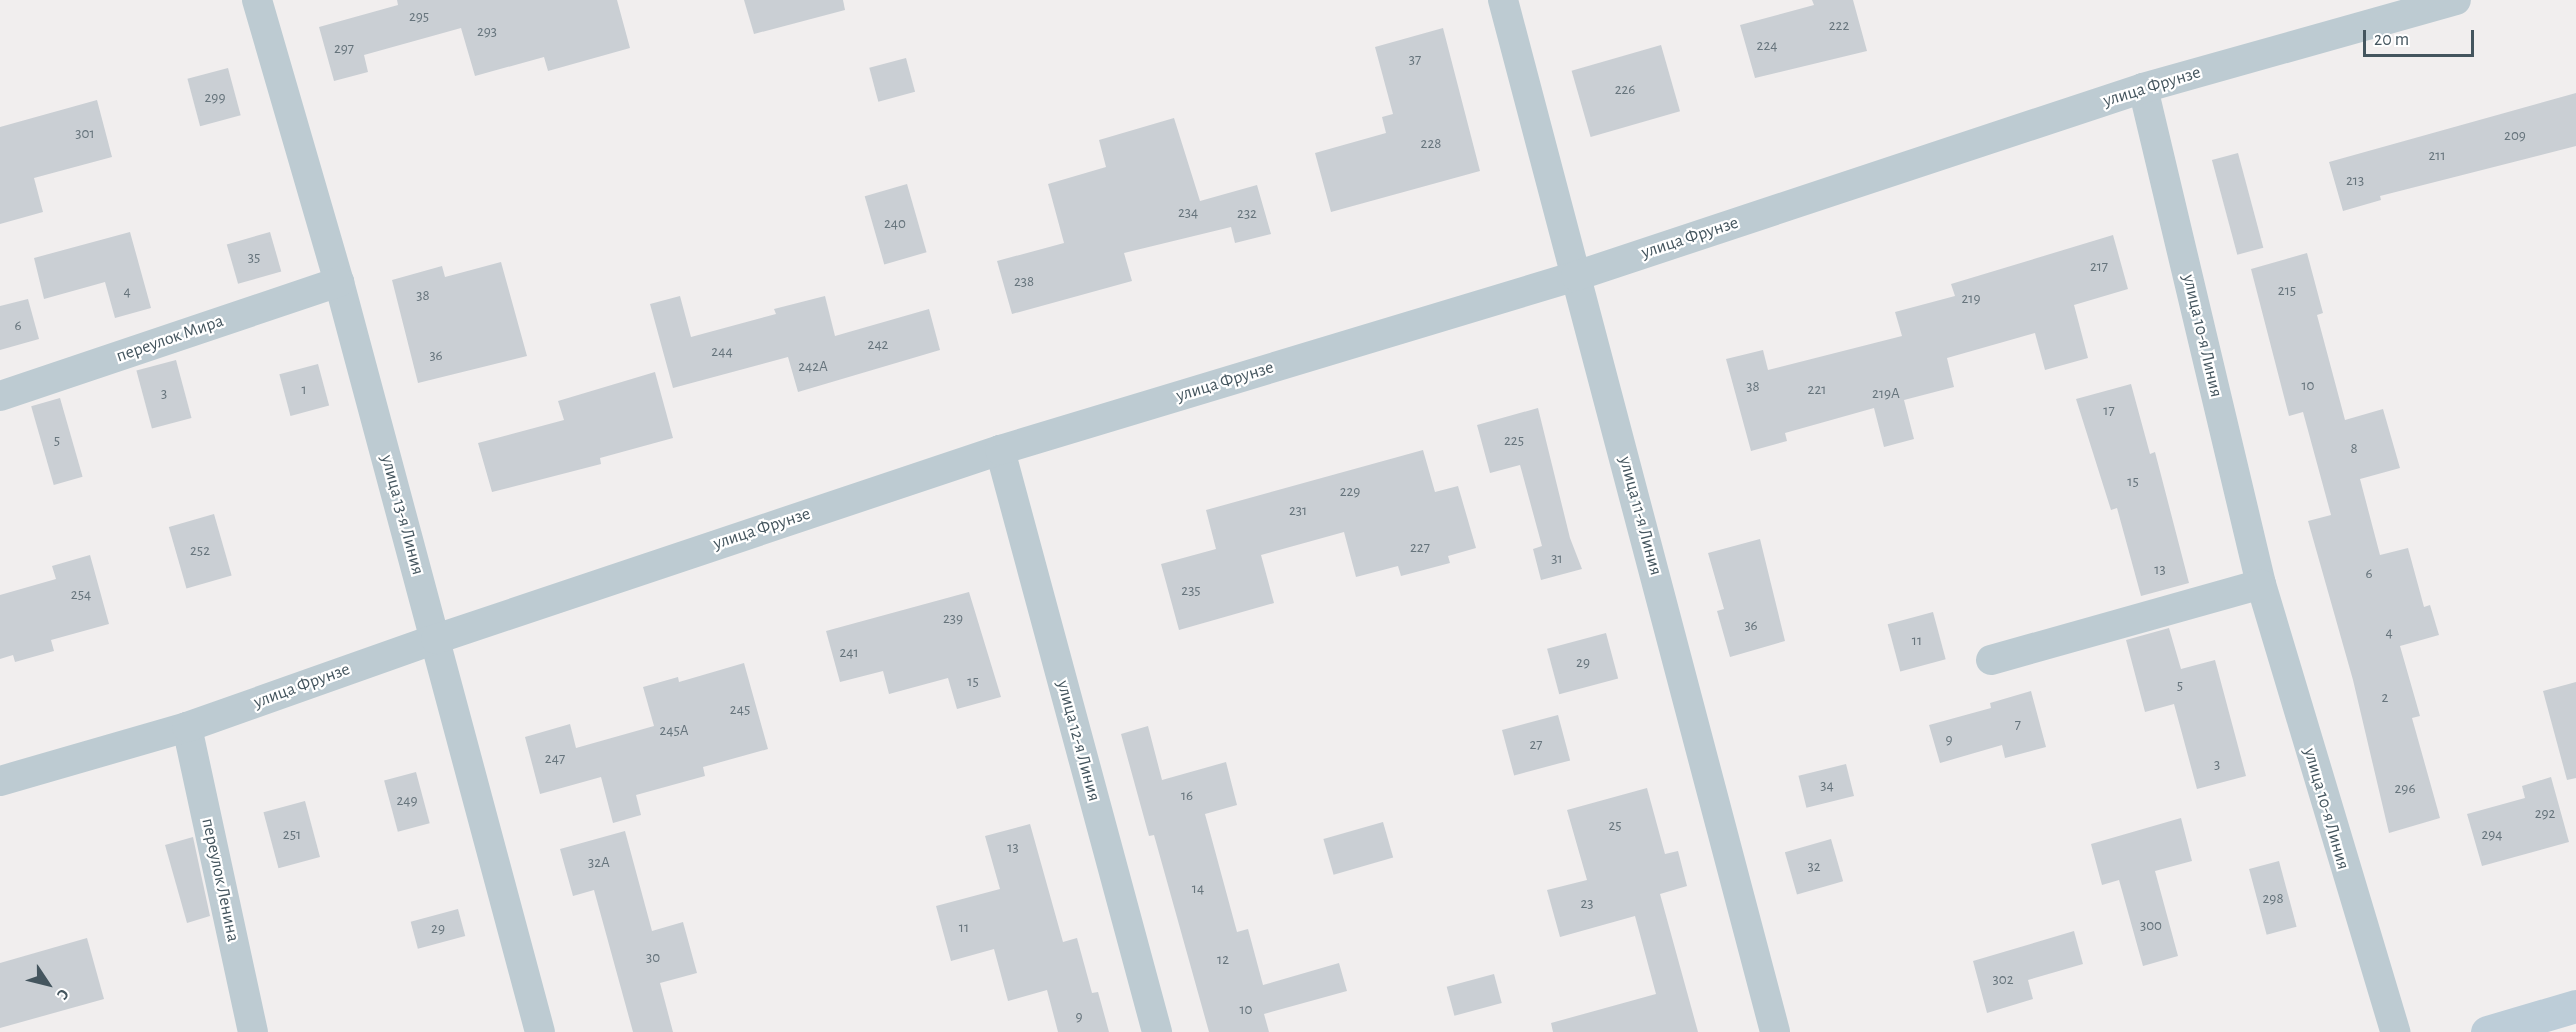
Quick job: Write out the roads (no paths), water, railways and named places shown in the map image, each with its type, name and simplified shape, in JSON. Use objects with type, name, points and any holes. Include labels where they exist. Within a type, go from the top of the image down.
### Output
[{"type":"main road","points":[[2487,1032],[2576,1006]]},
{"type":"street","name":"улица 13-я Линия","points":[[257,0],[339,282],[540,1032]]},
{"type":"street","name":"улица 11-я Линия","points":[[1503,0],[1775,1032]]},
{"type":"street","name":"улица Фрунзе","points":[[0,781],[187,727],[436,639],[1000,450],[1576,276],[2143,88],[2456,0]]},
{"type":"street","name":"улица 10-я Линия","points":[[2143,88],[2261,584],[2395,1032]]},
{"type":"street","name":"переулок Мира","points":[[0,396],[339,282]]},
{"type":"street","name":"улица 12-я Линия","points":[[1000,450],[1157,1032]]},
{"type":"street","points":[[1991,660],[2261,584]]},
{"type":"street","name":"переулок Ленина","points":[[187,727],[253,1032]]}]
